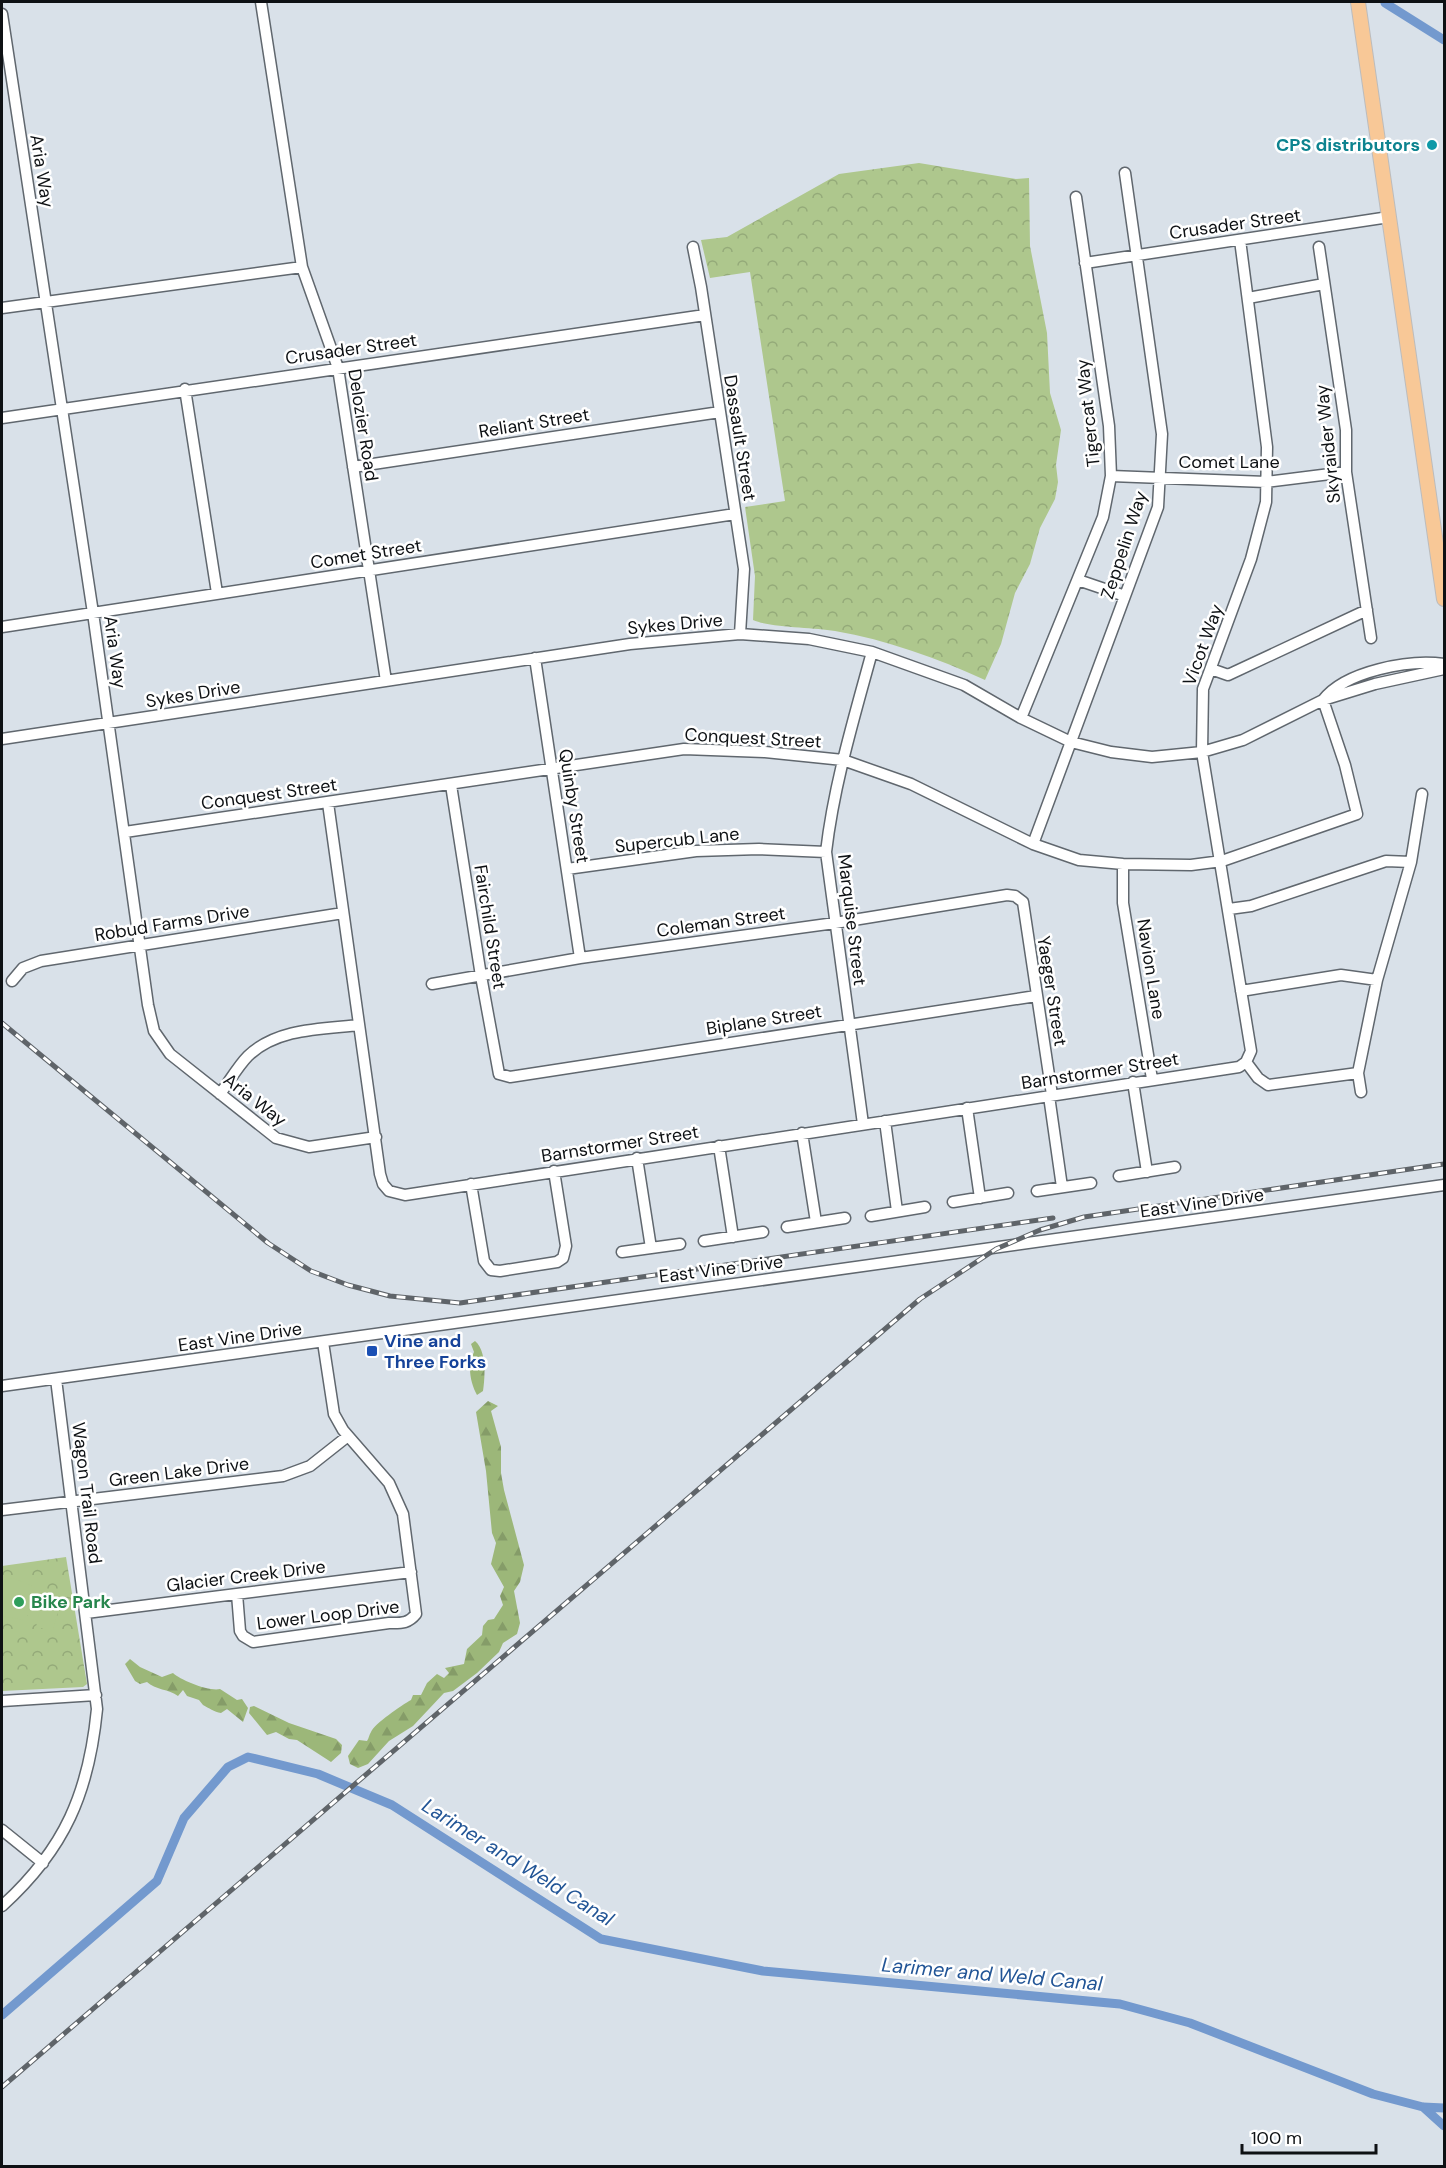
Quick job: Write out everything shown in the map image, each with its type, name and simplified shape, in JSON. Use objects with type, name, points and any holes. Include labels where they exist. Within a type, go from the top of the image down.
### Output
[{"type":"main road","points":[[1358,2],[1444,599]]},
{"type":"street","name":"Delozier Road","points":[[261,2],[303,267],[338,368],[386,681]]},
{"type":"street","name":"Aria Way","points":[[2,14],[154,1031],[170,1054],[276,1138],[294,1146],[309,1147],[376,1137]]},
{"type":"street","name":"Zeppelin Way","points":[[1033,844],[1158,507],[1162,478],[1162,434],[1125,173]]},
{"type":"street","name":"Tigercat Way","points":[[1021,718],[1102,517],[1112,476],[1109,426],[1076,197]]},
{"type":"street","name":"Crusader Street","points":[[1085,263],[1389,218]]},
{"type":"street","name":"Vicot Way","points":[[1240,240],[1267,447],[1266,502],[1251,559],[1203,689],[1202,752],[1222,861],[1251,1051],[1246,1062]]},
{"type":"street","name":"Dassault Street","points":[[693,247],[744,569],[740,634]]},
{"type":"street","name":"Skyraider Way","points":[[1319,247],[1346,430],[1346,472],[1371,638]]},
{"type":"street","points":[[2,308],[303,267]]},
{"type":"street","points":[[1248,298],[1324,284]]},
{"type":"street","name":"Crusader Street","points":[[2,418],[185,389],[705,315]]},
{"type":"street","points":[[185,389],[218,593]]},
{"type":"street","name":"Reliant Street","points":[[353,467],[720,412]]},
{"type":"street","name":"Comet Lane","points":[[1112,476],[1266,482],[1346,472]]},
{"type":"street","name":"Comet Street","points":[[2,627],[735,514]]},
{"type":"street","points":[[1078,580],[1125,596]]},
{"type":"street","points":[[1211,669],[1228,675],[1367,610]]},
{"type":"street","name":"Sykes Drive","points":[[2,739],[630,644],[740,634],[809,639],[872,652],[964,685],[1021,718],[1071,742],[1111,752],[1152,757],[1202,752],[1243,740],[1323,700]]},
{"type":"street","name":"Marquise Street","points":[[863,1124],[826,852],[843,760],[872,652]]},
{"type":"street","name":"Quinby Street","points":[[535,658],[580,958]]},
{"type":"street","points":[[1323,700],[1333,687],[1353,678],[1425,661],[1444,664]]},
{"type":"street","points":[[1323,700],[1375,684],[1444,669]]},
{"type":"street","name":"Conquest Street","points":[[124,832],[684,749],[765,752],[843,760],[912,784],[1033,844],[1079,860],[1123,864],[1191,864],[1222,861],[1357,814],[1345,765],[1323,700]]},
{"type":"street","name":"Fairchild Street","points":[[452,785],[481,976],[499,1074]]},
{"type":"street","points":[[1361,1092],[1358,1073],[1377,980],[1412,862],[1422,794]]},
{"type":"street","name":"Barnstormer Street","points":[[328,803],[382,1184],[389,1191],[405,1195],[1239,1066],[1246,1062]]},
{"type":"street","name":"Supercub Lane","points":[[567,869],[696,851],[759,849],[826,852]]},
{"type":"street","points":[[1229,909],[1251,906],[1386,861],[1412,862]]},
{"type":"street","name":"Navion Lane","points":[[1123,864],[1123,903],[1152,1079]]},
{"type":"street","name":"Coleman Street","points":[[432,984],[580,958],[835,923],[1007,895],[1015,896]]},
{"type":"street","name":"Yaeger Street","points":[[1015,896],[1023,902],[1062,1187]]},
{"type":"street","name":"Robud Farms Drive","points":[[12,981],[23,968],[41,961],[343,913]]},
{"type":"street","points":[[1241,990],[1341,975],[1377,980]]},
{"type":"street","name":"Biplane Street","points":[[499,1074],[510,1077],[1036,996]]},
{"type":"street","points":[[220,1094],[249,1056],[270,1041],[292,1033],[359,1025]]},
{"type":"street","points":[[1246,1062],[1258,1078],[1268,1085],[1358,1073]]},
{"type":"street","points":[[1133,1082],[1147,1172]]},
{"type":"street","points":[[967,1108],[980,1198]]},
{"type":"street","points":[[885,1120],[897,1211]]},
{"type":"street","points":[[802,1133],[816,1222]]},
{"type":"street","points":[[719,1146],[733,1237]]},
{"type":"street","points":[[637,1158],[651,1248]]},
{"type":"street","points":[[1119,1176],[1175,1167]]},
{"type":"street","points":[[471,1184],[484,1261],[491,1270],[500,1271],[534,1266],[557,1262],[563,1258],[566,1246],[554,1171]]},
{"type":"street","points":[[1037,1191],[1090,1183]]},
{"type":"street","name":"East Vine Drive","points":[[2,1386],[1444,1185]]},
{"type":"street","points":[[953,1202],[1008,1193]]},
{"type":"street","points":[[871,1216],[925,1207]]},
{"type":"street","points":[[788,1227],[846,1218]]},
{"type":"street","points":[[704,1241],[763,1232]]},
{"type":"street","points":[[622,1252],[680,1244]]},
{"type":"street","points":[[323,1342],[334,1414],[348,1436],[389,1483],[398,1500],[405,1525],[411,1572]]},
{"type":"street","name":"Wagon Trail Road","points":[[2,1906],[43,1863],[69,1822],[85,1782],[93,1752],[96,1695],[56,1379]]},
{"type":"street","name":"Green Lake Drive","points":[[2,1510],[283,1476],[310,1466],[348,1436]]},
{"type":"street","name":"Glacier Creek Drive","points":[[86,1612],[411,1572]]},
{"type":"street","name":"Lower Loop Drive","points":[[237,1594],[240,1631],[243,1636],[253,1642],[389,1623],[399,1624],[412,1620],[416,1614],[411,1572]]},
{"type":"street","points":[[2,1701],[96,1695]]},
{"type":"street","points":[[2,1830],[43,1863]]},
{"type":"green space","points":[[919,163],[1016,179],[1029,178],[1030,246],[1047,333],[1050,393],[1061,430],[1056,465],[1058,482],[1055,499],[1040,528],[1030,564],[1015,593],[1001,644],[985,680],[949,664],[874,639],[835,631],[770,625],[753,620],[755,576],[745,507],[785,501],[750,272],[710,278],[701,240],[727,237],[839,174]]},
{"type":"green space","points":[[475,1341],[482,1351],[484,1364],[483,1391],[477,1395],[470,1368],[474,1352],[471,1344]]},
{"type":"green space","points":[[488,1401],[498,1406],[491,1411],[501,1447],[501,1473],[524,1565],[520,1582],[514,1591],[520,1623],[517,1634],[503,1643],[499,1652],[477,1673],[453,1691],[444,1693],[413,1726],[389,1741],[368,1764],[358,1768],[350,1764],[348,1756],[359,1740],[367,1741],[377,1724],[411,1700],[413,1695],[421,1695],[427,1683],[437,1674],[444,1678],[449,1673],[445,1668],[464,1664],[467,1649],[482,1635],[483,1626],[488,1620],[494,1619],[503,1605],[500,1596],[504,1587],[491,1564],[496,1543],[492,1533],[486,1471],[476,1412]]},
{"type":"green space","points":[[66,1557],[87,1684],[83,1687],[2,1691],[2,1566]]},
{"type":"green space","name":"Bike Park","points":[[14,1578],[34,1587],[39,1594],[33,1610],[23,1620],[2,1616],[2,1580]]},
{"type":"green space","points":[[43,1595],[61,1599],[53,1631],[36,1627]]},
{"type":"green space","points":[[130,1659],[140,1667],[162,1677],[173,1673],[195,1685],[220,1689],[237,1700],[242,1699],[248,1708],[243,1722],[227,1709],[221,1713],[212,1710],[199,1700],[187,1696],[183,1690],[178,1696],[147,1682],[140,1684],[135,1681],[125,1664]]},
{"type":"green space","points":[[254,1706],[289,1723],[336,1739],[342,1745],[341,1753],[331,1762],[297,1740],[289,1739],[276,1732],[267,1735],[249,1713],[250,1707]]},
{"type":"waterway","points":[[1385,3],[1444,40]]},
{"type":"waterway","name":"Larimer and Weld Canal","points":[[2,2015],[157,1881],[184,1818],[228,1767],[248,1757],[318,1774],[392,1805],[601,1939],[763,1971],[1120,2004],[1190,2023],[1373,2094],[1423,2107],[1444,2108]]},
{"type":"waterway","points":[[1423,2107],[1444,2126]]},
{"type":"railway","points":[[2,1023],[268,1243],[311,1271],[348,1285],[390,1296],[460,1303],[1053,1218]]},
{"type":"railway","points":[[2,2087],[920,1299],[996,1249],[1040,1230],[1084,1217],[1444,1164]]},
{"type":"place","name":"CPS distributors","points":[[1432,145]]},
{"type":"place","name":"Vine and Three Forks","points":[[372,1351]]},
{"type":"place","name":"Bike Park","points":[[19,1602]]}]
